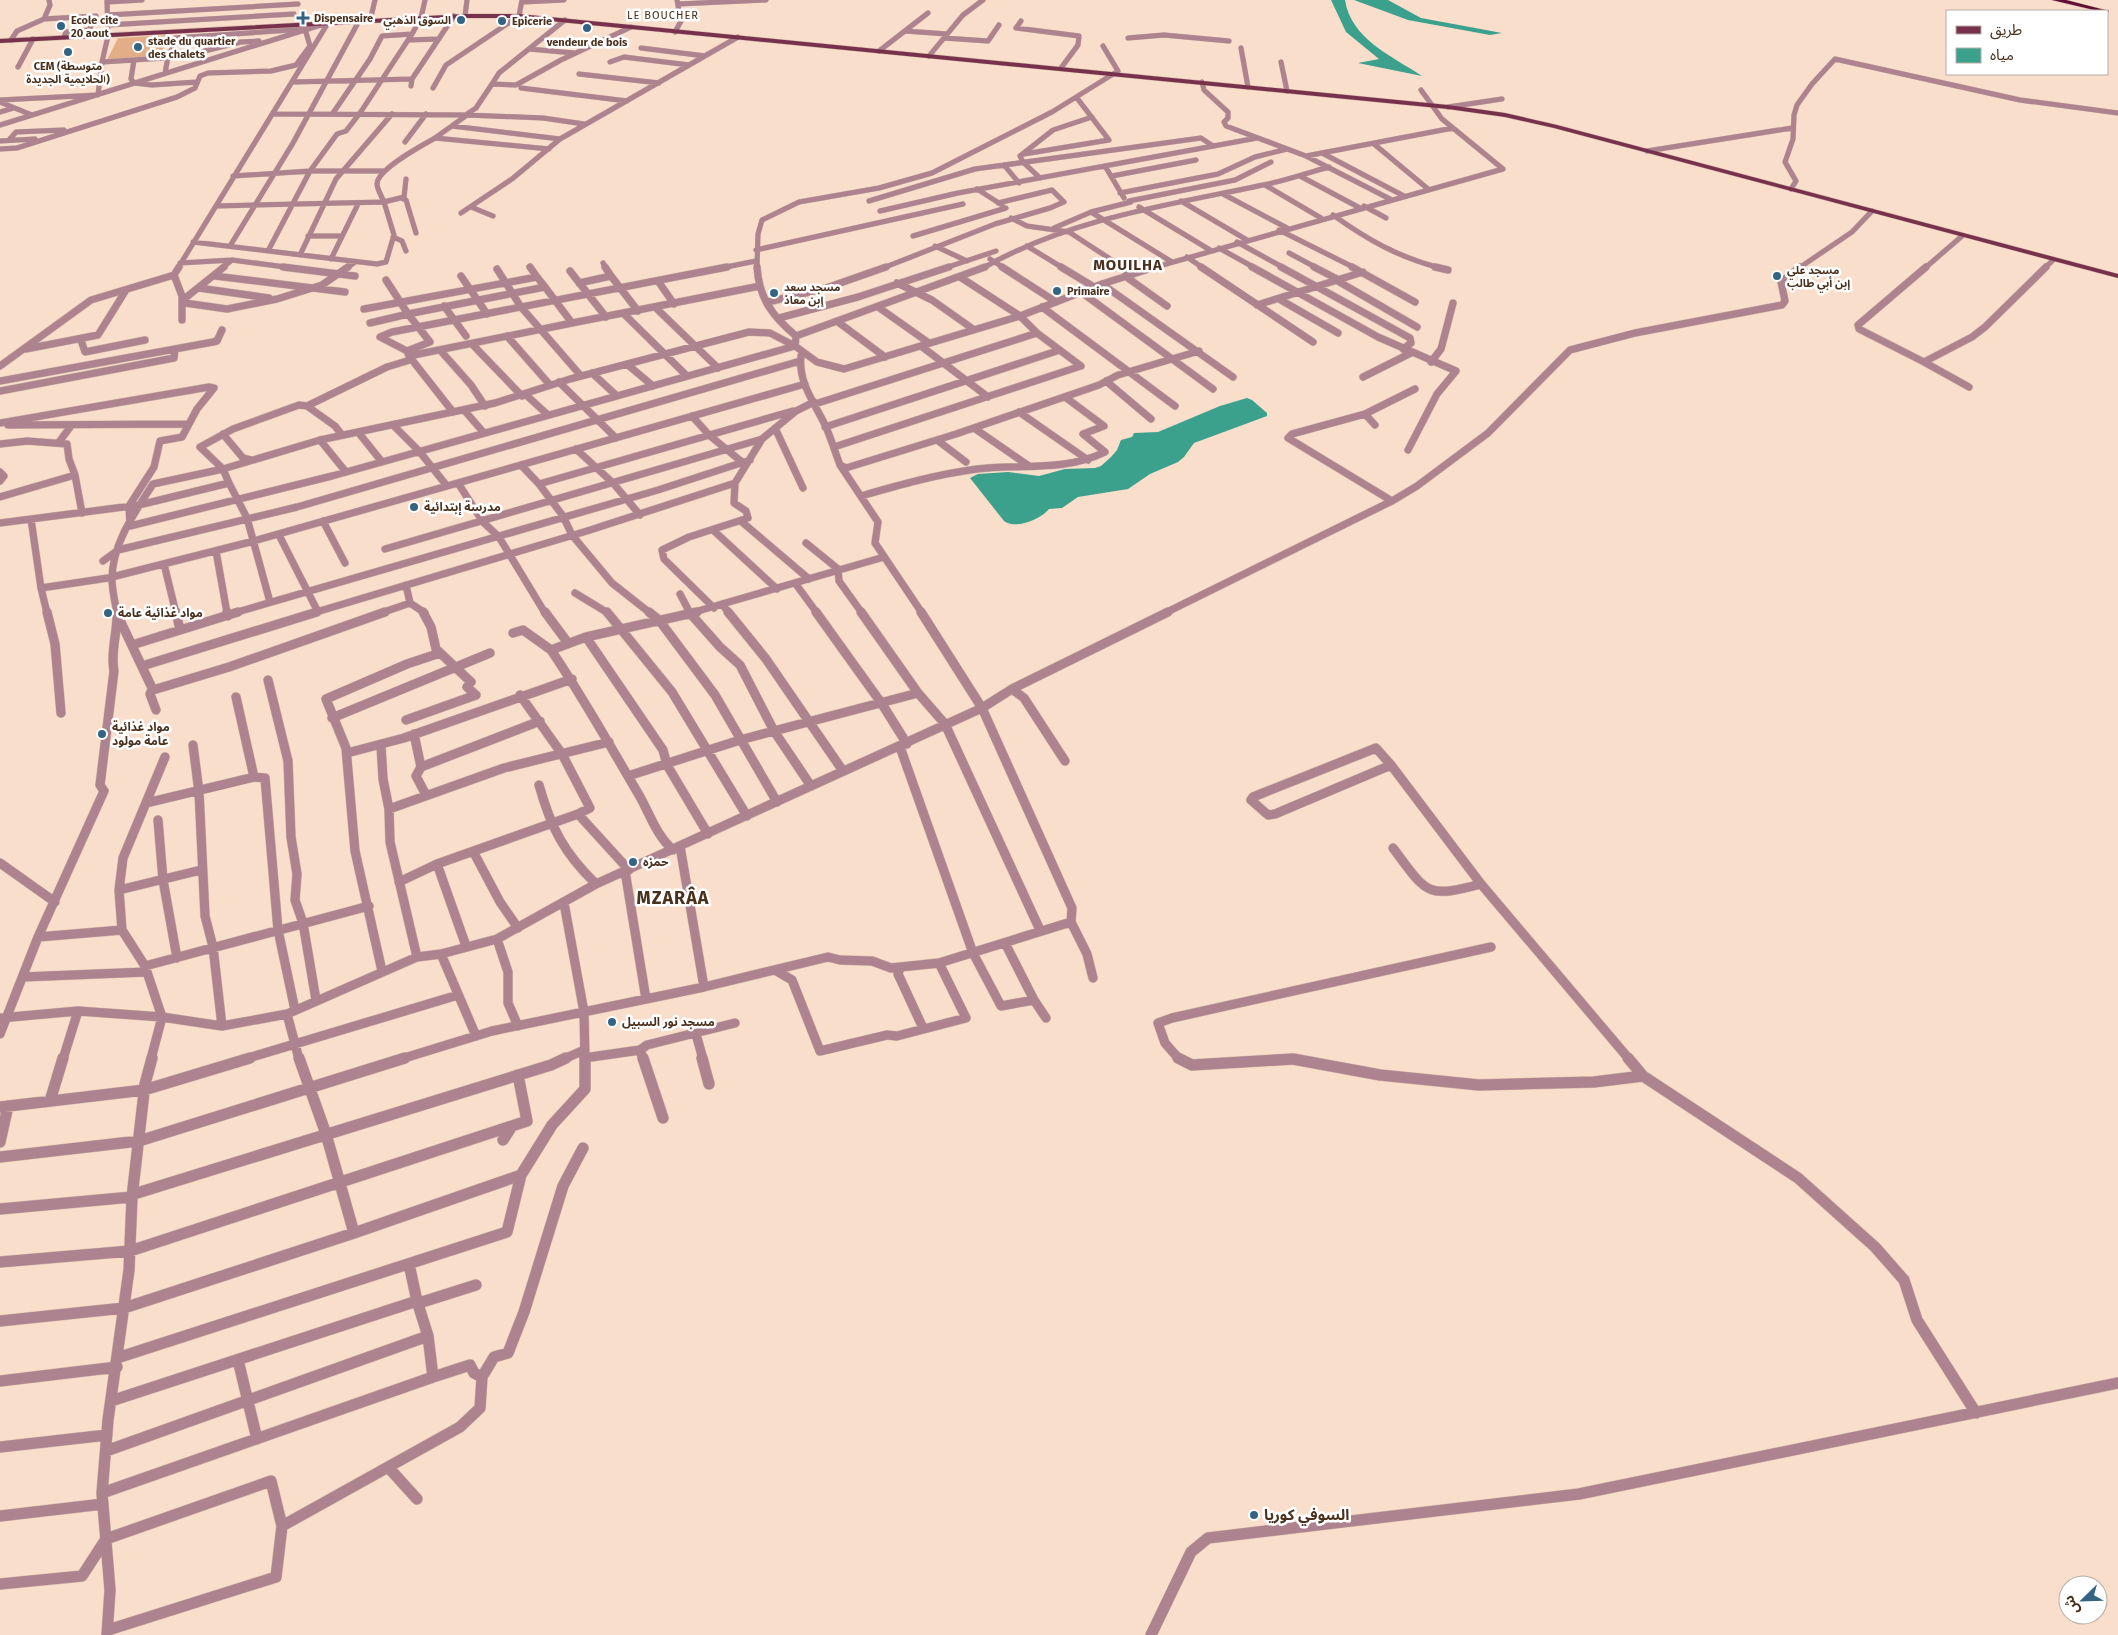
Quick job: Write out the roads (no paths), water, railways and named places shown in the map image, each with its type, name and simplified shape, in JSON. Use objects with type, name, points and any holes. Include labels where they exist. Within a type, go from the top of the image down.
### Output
[{"type":"highway","points":[[2056,0],[2099,10]]},
{"type":"main road","points":[[0,41],[454,16],[519,16],[1448,107],[1505,115],[1547,124],[2118,276]]},
{"type":"street","points":[[44,19],[50,5],[49,0]]},
{"type":"street","points":[[98,95],[102,62],[108,36],[107,1],[142,0]]},
{"type":"street","points":[[370,21],[374,0]]},
{"type":"street","points":[[268,251],[310,171],[337,134],[346,131],[384,79],[421,18],[425,0]]},
{"type":"street","points":[[465,16],[468,0]]},
{"type":"street","points":[[433,88],[446,65],[519,16],[522,1],[564,0]]},
{"type":"street","points":[[675,32],[681,21],[678,2],[766,0]]},
{"type":"street","points":[[929,56],[963,15],[983,0]]},
{"type":"street","points":[[108,20],[299,2],[287,25]]},
{"type":"street","points":[[879,51],[928,13]]},
{"type":"street","points":[[94,20],[294,14]]},
{"type":"street","points":[[11,40],[18,31],[44,19],[96,16],[89,30],[66,32],[64,37]]},
{"type":"street","points":[[412,86],[412,79],[454,16]]},
{"type":"street","points":[[193,242],[355,262],[384,263],[393,237],[384,202],[377,185],[384,171],[435,138],[476,108],[499,73],[565,20]]},
{"type":"street","points":[[230,246],[272,173],[293,143],[358,21]]},
{"type":"street","points":[[1021,21],[1016,28],[1080,36],[1078,45],[1061,68]]},
{"type":"street","points":[[0,125],[326,23]]},
{"type":"street","points":[[0,366],[26,349],[91,300],[174,274],[233,176],[274,114],[326,23]]},
{"type":"street","points":[[905,31],[988,41],[999,25]]},
{"type":"street","points":[[492,84],[516,85],[631,27]]},
{"type":"street","points":[[165,74],[168,57],[176,38],[305,29]]},
{"type":"street","points":[[0,149],[18,148],[177,97],[195,88],[200,76],[208,73],[270,71],[296,65],[309,48],[305,29]]},
{"type":"street","points":[[236,42],[239,34]]},
{"type":"street","points":[[332,113],[353,80],[370,59],[382,36],[412,34]]},
{"type":"street","points":[[1128,38],[1164,35],[1229,41]]},
{"type":"street","points":[[460,213],[472,207],[560,139],[738,37]]},
{"type":"street","points":[[18,67],[33,39]]},
{"type":"street","points":[[408,40],[439,39]]},
{"type":"street","points":[[102,62],[201,53],[236,42],[266,42]]},
{"type":"street","points":[[796,336],[787,330],[761,294],[756,250],[758,225],[762,220],[789,205],[878,188],[932,173],[1077,98],[1115,74],[1118,71],[1103,46]]},
{"type":"street","points":[[641,48],[705,56]]},
{"type":"street","points":[[1241,48],[1248,86]]},
{"type":"street","points":[[529,49],[575,54]]},
{"type":"street","points":[[610,62],[624,57],[690,65]]},
{"type":"street","points":[[1791,189],[1796,181],[1786,167],[1785,162],[1792,143],[1795,109],[1826,66],[1835,59],[2012,98],[2118,113]]},
{"type":"street","points":[[134,60],[130,79],[134,83],[152,85],[197,82]]},
{"type":"street","points":[[1281,62],[1287,91]]},
{"type":"street","points":[[579,74],[659,83]]},
{"type":"street","points":[[293,82],[412,79]]},
{"type":"street","points":[[1202,82],[1204,90],[1228,112],[1228,118],[1224,122],[1226,126],[1306,156],[1390,199]]},
{"type":"street","points":[[521,88],[627,101]]},
{"type":"street","points":[[0,1034],[3,1017],[23,976],[38,937],[104,791],[100,785],[114,671],[110,657],[117,626],[112,576],[118,550],[139,505],[154,484],[223,469],[320,440],[485,406],[524,395],[559,382],[666,356],[756,331],[775,334],[795,346],[802,353],[838,369],[885,357],[1020,316],[1125,276],[1210,250],[1503,169],[1453,128],[1429,105],[1420,90]]},
{"type":"street","points":[[0,101],[98,95]]},
{"type":"street","points":[[1024,154],[1109,140],[1077,98]]},
{"type":"street","points":[[1448,107],[1502,99]]},
{"type":"street","points":[[0,101],[32,115]]},
{"type":"street","points":[[0,112],[14,108]]},
{"type":"street","points":[[274,114],[467,114],[543,118],[584,124]]},
{"type":"street","points":[[300,255],[323,204],[342,171],[392,114]]},
{"type":"street","points":[[404,142],[426,114]]},
{"type":"street","points":[[1040,178],[1020,158],[1053,130],[1092,118]]},
{"type":"street","points":[[452,126],[560,139]]},
{"type":"street","points":[[1306,156],[1453,128]]},
{"type":"street","points":[[1647,151],[1792,128]]},
{"type":"street","points":[[9,140],[16,132],[72,130]]},
{"type":"street","points":[[0,141],[47,138]]},
{"type":"street","points":[[435,138],[549,149]]},
{"type":"street","points":[[869,201],[970,170],[1093,151],[1201,138],[1205,139],[1212,146]]},
{"type":"street","points":[[880,212],[936,193],[1019,183],[1257,138]]},
{"type":"street","points":[[1085,144],[1107,166],[1120,193],[1130,202],[1210,250]]},
{"type":"street","points":[[1374,144],[1428,189]]},
{"type":"street","points":[[1120,193],[1218,174],[1250,159],[1287,149]]},
{"type":"street","points":[[1322,152],[1404,196]]},
{"type":"street","points":[[1059,156],[1064,162]]},
{"type":"street","points":[[1112,176],[1196,160]]},
{"type":"street","points":[[1011,218],[1027,226],[1045,230],[1091,212],[1235,180],[1271,162]]},
{"type":"street","points":[[1004,165],[1019,183]]},
{"type":"street","points":[[1068,167],[1074,172]]},
{"type":"street","points":[[796,336],[960,277],[1069,232],[1079,226],[1142,209],[1265,185],[1329,167]]},
{"type":"street","points":[[233,176],[310,171],[384,171]]},
{"type":"street","points":[[1300,176],[1386,218]]},
{"type":"street","points":[[216,206],[384,202],[404,197],[406,179]]},
{"type":"street","points":[[926,185],[936,193]]},
{"type":"street","points":[[1265,185],[1322,218]]},
{"type":"street","points":[[977,189],[1019,216]]},
{"type":"street","points":[[768,302],[803,294],[1011,218],[1064,202],[1052,190],[998,203]]},
{"type":"street","points":[[1223,194],[1287,228]]},
{"type":"street","points":[[401,198],[406,200],[416,232]]},
{"type":"street","points":[[1181,201],[1246,240]]},
{"type":"street","points":[[331,259],[358,204]]},
{"type":"street","points":[[756,250],[963,204]]},
{"type":"street","points":[[472,207],[493,216]]},
{"type":"street","points":[[913,236],[1006,208]]},
{"type":"street","points":[[1091,212],[1101,220],[1172,262]]},
{"type":"street","points":[[3,1017],[78,1011],[162,1017],[222,1026],[291,1012],[382,970],[418,957],[441,954],[497,939],[596,884],[982,708],[1012,689],[1392,501],[1417,486],[1488,432],[1570,350],[1635,333],[1782,305],[1785,301],[1780,285],[1781,282],[1866,220],[1872,212]]},
{"type":"street","points":[[1333,215],[1361,235],[1409,260],[1448,270]]},
{"type":"street","points":[[1054,228],[1069,232],[1133,274]]},
{"type":"street","points":[[1278,230],[1363,272],[1415,302]]},
{"type":"street","points":[[308,236],[342,236]]},
{"type":"street","points":[[1962,236],[1858,325],[1859,329],[1969,387]]},
{"type":"street","points":[[393,237],[402,241],[406,251]]},
{"type":"street","points":[[1237,242],[1410,338],[1412,343],[1403,349]]},
{"type":"street","points":[[1022,244],[1094,287]]},
{"type":"street","points":[[935,246],[967,261]]},
{"type":"street","points":[[1219,248],[1403,349],[1452,369],[1456,373],[1437,394],[1408,450]]},
{"type":"street","points":[[779,318],[829,306],[996,251]]},
{"type":"street","points":[[1289,253],[1417,327]]},
{"type":"street","points":[[983,256],[995,261],[1056,302]]},
{"type":"street","points":[[1187,257],[1314,342]]},
{"type":"street","points":[[180,263],[232,260],[355,276]]},
{"type":"street","points":[[184,301],[232,260]]},
{"type":"street","points":[[1924,362],[1972,337],[1985,327],[2053,260]]},
{"type":"street","points":[[453,412],[409,356],[380,337],[416,327],[590,295],[756,261]]},
{"type":"street","points":[[184,301],[227,309],[277,300],[315,288],[355,262]]},
{"type":"street","points":[[603,264],[619,289],[638,311]]},
{"type":"street","points":[[530,267],[573,324]]},
{"type":"street","points":[[496,269],[521,307],[581,376]]},
{"type":"street","points":[[570,271],[606,317]]},
{"type":"street","points":[[1257,305],[1363,272]]},
{"type":"street","points":[[174,274],[184,301],[182,320]]},
{"type":"street","points":[[215,276],[345,292]]},
{"type":"street","points":[[461,276],[487,314]]},
{"type":"street","points":[[579,282],[611,276]]},
{"type":"street","points":[[1125,276],[1167,306]]},
{"type":"street","points":[[364,309],[537,277]]},
{"type":"street","points":[[834,447],[1081,366],[1037,333],[1020,316],[960,277]]},
{"type":"street","points":[[307,406],[409,356],[429,343],[416,327],[386,280]]},
{"type":"street","points":[[658,281],[674,304]]},
{"type":"street","points":[[897,283],[932,300],[973,329]]},
{"type":"street","points":[[1102,284],[1199,351],[1233,377]]},
{"type":"street","points":[[409,356],[760,286]]},
{"type":"street","points":[[370,323],[444,306],[545,287]]},
{"type":"street","points":[[199,288],[277,300]]},
{"type":"street","points":[[26,349],[95,337],[100,333],[126,290]]},
{"type":"street","points":[[1081,292],[1213,389]]},
{"type":"street","points":[[1278,299],[1338,333]]},
{"type":"street","points":[[1431,362],[1439,353],[1453,303]]},
{"type":"street","points":[[444,306],[466,336]]},
{"type":"street","points":[[878,307],[929,344]]},
{"type":"street","points":[[656,308],[718,368]]},
{"type":"street","points":[[1042,308],[1175,406]]},
{"type":"street","points":[[624,314],[687,376]]},
{"type":"street","points":[[838,322],[885,357]]},
{"type":"street","points":[[0,381],[216,342],[222,330]]},
{"type":"street","points":[[539,484],[754,421],[796,411],[814,403],[1037,333]]},
{"type":"street","points":[[506,336],[550,385]]},
{"type":"street","points":[[795,346],[796,336]]},
{"type":"street","points":[[81,340],[84,352],[145,340]]},
{"type":"street","points":[[472,344],[524,395],[548,415]]},
{"type":"street","points":[[130,526],[238,501],[346,472],[795,346]]},
{"type":"street","points":[[921,346],[988,397]]},
{"type":"street","points":[[0,391],[174,358],[175,349]]},
{"type":"street","points":[[440,350],[471,385],[485,406]]},
{"type":"street","points":[[826,427],[1060,350]]},
{"type":"street","points":[[840,465],[846,468],[856,466],[974,428],[1130,372],[1199,351]]},
{"type":"street","points":[[802,353],[800,361],[805,384],[826,427],[840,465],[878,522],[875,543],[889,561],[982,708],[1072,908],[1071,922],[1086,954],[1093,978]]},
{"type":"street","points":[[1363,378],[1411,353]]},
{"type":"street","points":[[103,561],[118,550],[297,507],[800,361]]},
{"type":"street","points":[[628,365],[653,386]]},
{"type":"street","points":[[592,373],[617,396]]},
{"type":"street","points":[[1106,381],[1151,419]]},
{"type":"street","points":[[559,382],[616,438]]},
{"type":"street","points":[[41,588],[112,576],[254,542],[805,384]]},
{"type":"street","points":[[0,423],[209,387],[214,388],[188,424],[182,437],[160,441],[154,467],[128,506],[130,526]]},
{"type":"street","points":[[1392,501],[1288,438],[1292,434],[1365,414],[1415,389]]},
{"type":"street","points":[[861,496],[908,482],[974,469],[1051,466],[1088,460],[1105,452],[1083,434],[1104,426],[1064,397]]},
{"type":"street","points":[[270,602],[247,518],[228,483],[223,469],[200,447],[223,434],[299,405],[307,406],[335,426],[342,436]]},
{"type":"street","points":[[464,410],[484,432]]},
{"type":"street","points":[[714,608],[664,559],[662,550],[667,545],[730,524],[742,522],[748,518],[746,511],[734,503],[735,483],[746,461],[762,439],[796,411]]},
{"type":"street","points":[[1019,412],[1088,460]]},
{"type":"street","points":[[1365,414],[1376,425]]},
{"type":"street","points":[[692,416],[709,435],[746,461]]},
{"type":"street","points":[[0,423],[18,426],[188,424]]},
{"type":"street","points":[[393,425],[447,486]]},
{"type":"street","points":[[60,442],[71,426]]},
{"type":"street","points":[[775,428],[803,488]]},
{"type":"street","points":[[974,428],[1029,466]]},
{"type":"street","points":[[358,432],[382,462]]},
{"type":"street","points":[[223,434],[243,458],[252,460]]},
{"type":"street","points":[[385,549],[483,522],[762,439]]},
{"type":"street","points":[[0,452],[0,444],[27,440],[67,444],[69,459],[76,474],[82,512]]},
{"type":"street","points":[[320,440],[346,472]]},
{"type":"street","points":[[937,440],[966,462]]},
{"type":"street","points":[[576,449],[613,482],[640,515]]},
{"type":"street","points":[[132,645],[270,602],[499,537],[746,461]]},
{"type":"street","points":[[521,465],[539,484],[564,516],[572,535],[612,583],[659,620],[715,695],[777,802]]},
{"type":"street","points":[[0,472],[4,476],[0,481]]},
{"type":"street","points":[[0,497],[76,474]]},
{"type":"street","points":[[0,523],[139,505],[228,483]]},
{"type":"street","points":[[458,483],[483,522],[499,537],[537,602],[568,643]]},
{"type":"street","points":[[142,666],[317,610],[510,555],[640,515],[735,483]]},
{"type":"street","points":[[31,519],[41,588],[55,644],[61,713]]},
{"type":"street","points":[[323,521],[345,563]]},
{"type":"street","points":[[742,522],[809,579]]},
{"type":"street","points":[[713,530],[777,589]]},
{"type":"street","points":[[279,535],[317,610]]},
{"type":"street","points":[[806,543],[838,569],[839,581],[918,693],[945,724],[1040,930]]},
{"type":"street","points":[[216,551],[228,616]]},
{"type":"street","points":[[551,650],[586,637],[714,608],[838,569],[884,557]]},
{"type":"street","points":[[164,564],[180,630]]},
{"type":"street","points":[[795,583],[882,704],[904,745],[973,953],[1001,1006],[1034,1000]]},
{"type":"street","points":[[406,585],[410,603],[425,613],[440,653],[471,682],[467,687],[476,696],[406,720]]},
{"type":"street","points":[[575,594],[607,612],[672,692],[747,816]]},
{"type":"street","points":[[680,594],[690,613],[720,648],[740,665],[774,731],[812,786]]},
{"type":"street","points":[[152,690],[229,667],[410,603]]},
{"type":"street","points":[[722,604],[766,659],[843,771]]},
{"type":"street","points":[[117,613],[152,690],[150,694],[156,710]]},
{"type":"street","points":[[513,633],[523,630],[551,650],[572,679],[647,808],[660,840],[676,848]]},
{"type":"street","points":[[586,637],[663,750],[667,765],[708,834]]},
{"type":"street","points":[[382,970],[369,906],[355,852],[347,753],[326,699],[407,664],[440,653]]},
{"type":"street","points":[[332,718],[490,653]]},
{"type":"street","points":[[347,753],[381,746],[520,695],[572,679]]},
{"type":"street","points":[[268,680],[288,761],[291,837],[297,874],[295,900],[303,923],[316,1000]]},
{"type":"street","points":[[1012,689],[1024,698],[1065,761]]},
{"type":"street","points":[[628,776],[740,740],[918,693]]},
{"type":"street","points":[[398,882],[438,864],[474,853],[550,824],[580,817],[590,808],[562,754],[520,695]]},
{"type":"street","points":[[236,697],[254,777]]},
{"type":"street","points":[[426,795],[416,776],[421,767],[540,721]]},
{"type":"street","points":[[414,734],[421,767]]},
{"type":"street","points":[[389,810],[504,768],[609,742]]},
{"type":"street","points":[[193,745],[199,792],[201,870],[205,916],[213,947],[222,1026]]},
{"type":"street","points":[[381,746],[383,779],[389,810],[390,842],[398,882],[418,957]]},
{"type":"street","points":[[1391,764],[1275,814],[1268,814],[1251,800],[1253,797],[1376,748],[1391,764],[1481,884],[1643,1076],[1798,1178],[1875,1247],[1904,1280],[1911,1296],[1917,1320],[1976,1413]]},
{"type":"street","points":[[0,1584],[82,1576],[106,1539],[270,1481],[282,1526],[276,1577],[107,1632],[110,1590],[106,1539],[103,1498],[107,1434],[124,1308],[144,1090],[162,1017],[146,969],[122,930],[119,890],[123,858],[165,757]]},
{"type":"street","points":[[146,803],[199,792],[254,777],[265,778],[278,930],[294,1044],[326,1134],[354,1233]]},
{"type":"street","points":[[538,784],[550,824],[572,862],[596,884]]},
{"type":"street","points":[[580,817],[627,870],[646,999]]},
{"type":"street","points":[[158,820],[163,880],[177,958]]},
{"type":"street","points":[[676,848],[704,988]]},
{"type":"street","points":[[1393,848],[1421,884],[1432,891],[1442,893],[1481,884]]},
{"type":"street","points":[[474,853],[500,902],[518,928]]},
{"type":"street","points":[[0,863],[55,902]]},
{"type":"street","points":[[438,864],[466,946]]},
{"type":"street","points":[[119,890],[201,870]]},
{"type":"street","points":[[0,1381],[117,1363],[507,1232],[521,1176],[552,1125],[585,1089],[584,1012],[564,903]]},
{"type":"street","points":[[23,976],[146,969],[213,947],[369,906]]},
{"type":"street","points":[[0,1157],[139,1141],[476,1036],[704,988],[828,957],[840,960],[872,961],[900,968],[939,963],[1040,930],[1071,922]]},
{"type":"street","points":[[38,937],[122,930]]},
{"type":"street","points":[[497,939],[508,972],[508,1003],[518,1026]]},
{"type":"street","points":[[1005,943],[1034,1000],[1046,1018]]},
{"type":"street","points":[[1490,947],[1172,1018],[1158,1023],[1159,1029],[1173,1055],[1184,1063],[1192,1065],[1293,1059],[1380,1075],[1479,1085],[1594,1082],[1643,1076]]},
{"type":"street","points":[[441,954],[476,1036]]},
{"type":"street","points":[[775,970],[792,980],[820,1051],[966,1018],[939,963]]},
{"type":"street","points":[[900,968],[898,974],[923,1028]]},
{"type":"street","points":[[0,1142],[4,1106],[144,1090],[458,995]]},
{"type":"street","points":[[50,1101],[78,1011]]},
{"type":"street","points":[[0,1209],[133,1196],[584,1054],[640,1050],[647,1045],[696,1034],[735,1022]]},
{"type":"street","points":[[696,1034],[709,1084]]},
{"type":"street","points":[[640,1050],[663,1118]]},
{"type":"street","points":[[0,1262],[130,1251],[527,1121],[518,1075]]},
{"type":"street","points":[[503,1140],[512,1126]]},
{"type":"street","points":[[282,1526],[460,1427],[480,1408],[482,1377],[494,1357],[508,1353],[524,1312],[563,1186],[583,1148]]},
{"type":"street","points":[[0,1321],[124,1308],[521,1176]]},
{"type":"street","points":[[409,1264],[428,1336],[433,1377]]},
{"type":"street","points":[[111,1401],[476,1285]]},
{"type":"street","points":[[106,1451],[428,1336]]},
{"type":"street","points":[[238,1360],[257,1439]]},
{"type":"street","points":[[0,1516],[103,1498],[257,1439],[470,1365],[474,1372],[482,1377]]},
{"type":"street","points":[[1151,1635],[1191,1552],[1208,1538],[1579,1494],[2118,1383]]},
{"type":"street","points":[[0,1447],[107,1434]]},
{"type":"street","points":[[388,1467],[417,1499]]},
{"type":"water","points":[[1331,0],[1345,0],[1355,26],[1364,36],[1374,45],[1422,76],[1358,63],[1379,59],[1346,32]]},
{"type":"water","points":[[1354,0],[1388,0],[1421,18],[1502,33],[1490,35],[1408,20]]},
{"type":"water","points":[[1247,398],[1267,413],[1267,416],[1194,443],[1178,462],[1150,474],[1128,489],[1078,497],[1062,508],[1049,509],[1028,522],[1015,524],[1004,521],[970,478],[978,474],[1008,472],[1039,476],[1065,469],[1095,468],[1101,466],[1111,457],[1117,450],[1121,440],[1132,437],[1134,433],[1158,432],[1220,406]]},
{"type":"place","name":"Dispensaire","points":[[303,18]]},
{"type":"place","name":"السوق الذهبي","points":[[461,20]]},
{"type":"place","name":"Epicerie","points":[[502,21]]},
{"type":"place","name":"Ecole cite 20 aout","points":[[61,26]]},
{"type":"place","name":"vendeur de bois","points":[[587,28]]},
{"type":"place","name":"stade du quartier des chalets","points":[[138,47]]},
{"type":"place","name":"CEM (متوسطة الحلايمية الجديدة)","points":[[68,52]]},
{"type":"place","name":"مسجد علي إبن أبي طالب","points":[[1777,276]]},
{"type":"place","name":"Primaire","points":[[1057,291]]},
{"type":"place","name":"مسجد سعد إبن معاذ","points":[[774,293]]},
{"type":"place","name":"مدرسة إبتدائية","points":[[414,507]]},
{"type":"place","name":"مواد غذائية عامة","points":[[108,613]]},
{"type":"place","name":"مواد غذائية عامة مولود","points":[[102,734]]},
{"type":"place","name":"حمزه","points":[[633,862]]},
{"type":"place","name":"مسجد نور السبيل","points":[[612,1022]]},
{"type":"place","name":"السوفي كوريا","points":[[1254,1515]]},
{"type":"district","name":"LE BOUCHER","points":[[663,15]]},
{"type":"district","name":"MOUILHA","points":[[1128,265]]},
{"type":"district","name":"MZARÂA","points":[[673,898]]}]
